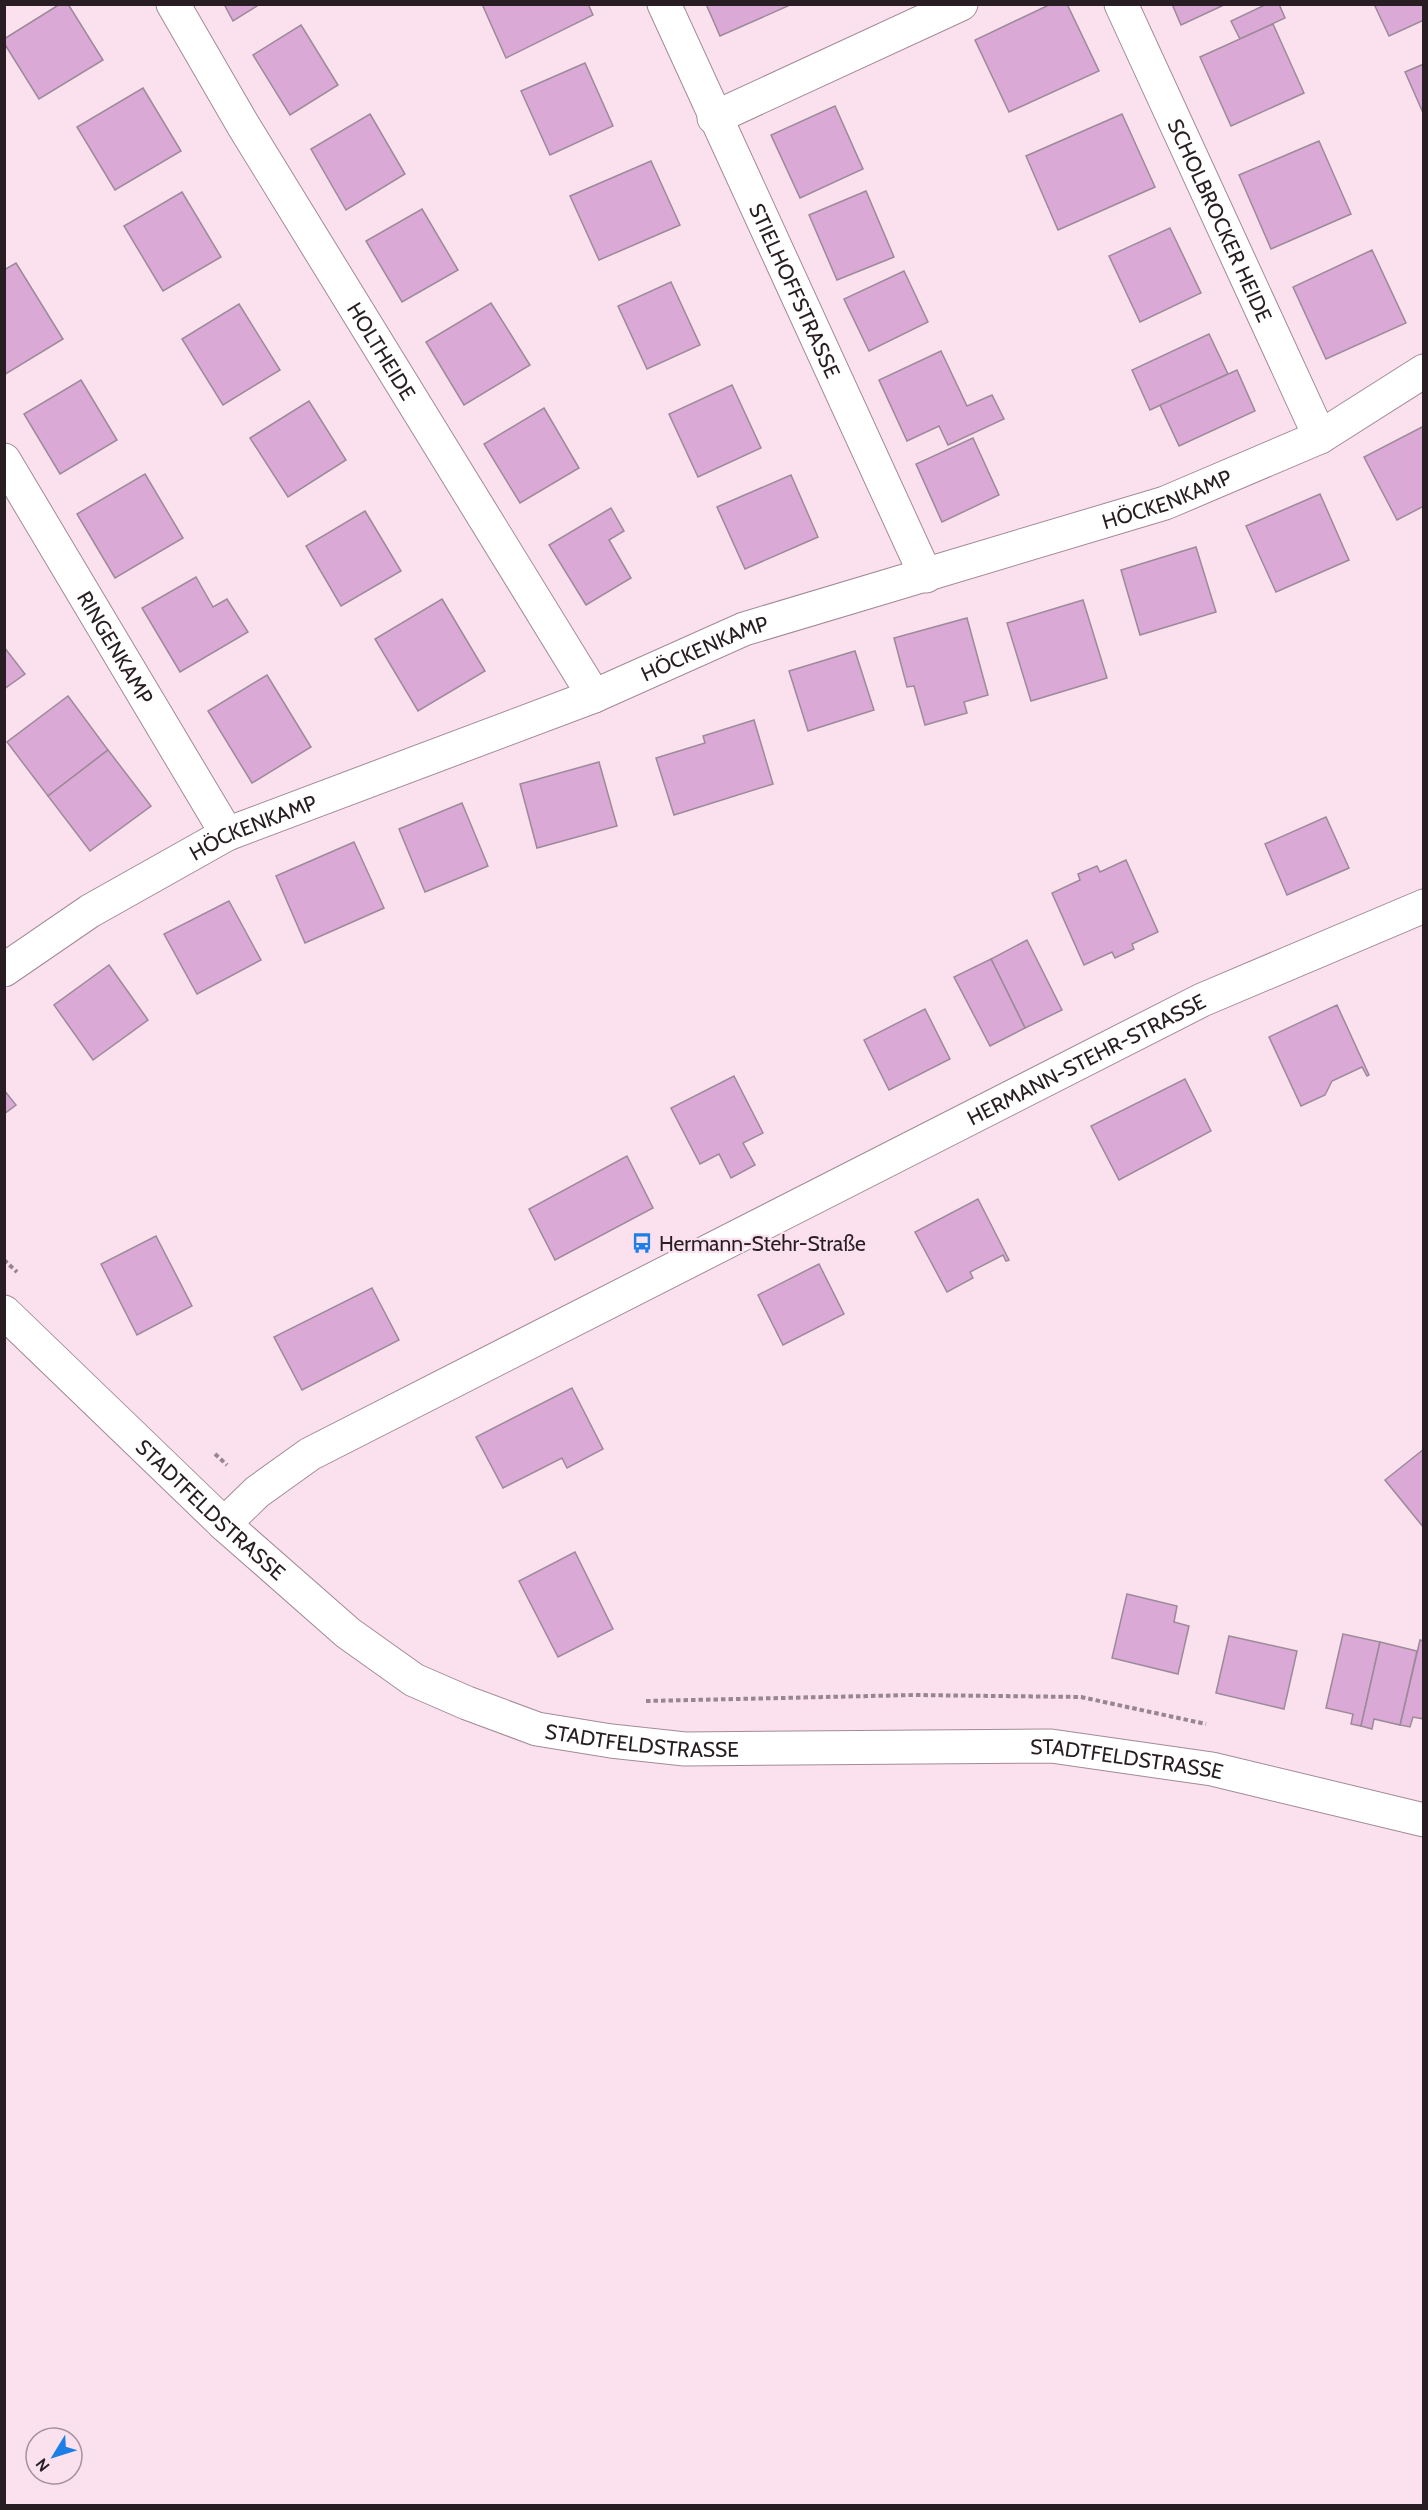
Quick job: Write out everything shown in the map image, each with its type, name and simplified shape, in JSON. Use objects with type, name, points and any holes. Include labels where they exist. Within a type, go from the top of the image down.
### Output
[{"type":"street","name":"HOLTHEIDE","points":[[173,4],[243,125],[594,696]]},
{"type":"street","name":"STIELHOFFSTRASSE","points":[[664,4],[714,118],[926,576]]},
{"type":"street","points":[[714,118],[961,4]]},
{"type":"street","name":"SCHOLBROCKER HEIDE","points":[[1121,4],[1320,437]]},
{"type":"street","name":"HÖCKENKAMP","points":[[4,970],[90,911],[227,834],[594,696],[744,628],[926,576],[1164,503],[1320,437],[1424,371]]},
{"type":"street","name":"RINGENKAMP","points":[[4,459],[227,834]]},
{"type":"street","name":"HERMANN-STEHR-STRASSE","points":[[224,1524],[256,1492],[310,1454],[1202,1000],[1424,906]]},
{"type":"street","name":"STADTFELDSTRASSE","points":[[4,1312],[224,1524],[348,1633],[414,1680],[467,1703],[537,1728],[611,1741],[685,1749],[1051,1746],[1212,1769],[1424,1820]]},
{"type":"path","points":[[638,1701],[914,1695],[1081,1697],[1208,1724]]},
{"type":"building","points":[[60,4],[68,4],[103,60],[39,99],[4,43],[4,39]]},
{"type":"building","points":[[224,4],[260,4],[233,21]]},
{"type":"building","points":[[482,4],[588,4],[593,15],[506,58]]},
{"type":"building","points":[[706,4],[787,4],[788,6],[720,36]]},
{"type":"building","points":[[1051,4],[1067,4],[1099,71],[1009,112],[975,40]]},
{"type":"building","points":[[1172,4],[1226,4],[1181,25]]},
{"type":"building","points":[[1267,4],[1279,4],[1285,18],[1240,39],[1231,21]]},
{"type":"building","points":[[1374,4],[1424,4],[1424,20],[1389,36]]},
{"type":"building","points":[[1273,24],[1304,93],[1231,126],[1200,57]]},
{"type":"building","points":[[301,25],[338,85],[290,115],[253,55]]},
{"type":"building","points":[[585,63],[613,126],[550,155],[521,91]]},
{"type":"building","points":[[1424,64],[1424,115],[1405,72]]},
{"type":"building","points":[[143,88],[181,151],[115,190],[77,127]]},
{"type":"building","points":[[835,106],[863,169],[800,198],[771,135]]},
{"type":"building","points":[[370,114],[405,174],[346,210],[311,149]]},
{"type":"building","points":[[1122,114],[1155,187],[1058,230],[1026,156]]},
{"type":"building","points":[[1319,141],[1351,214],[1271,249],[1239,175]]},
{"type":"building","points":[[651,161],[680,225],[599,260],[570,196]]},
{"type":"building","points":[[866,191],[894,257],[837,280],[809,215]]},
{"type":"building","points":[[182,192],[221,257],[163,291],[124,226]]},
{"type":"building","points":[[422,209],[458,270],[402,302],[366,241]]},
{"type":"building","points":[[1170,228],[1201,293],[1140,322],[1109,256]]},
{"type":"building","points":[[1372,250],[1406,323],[1326,359],[1293,287]]},
{"type":"building","points":[[16,263],[63,339],[4,375],[4,270]]},
{"type":"building","points":[[904,271],[928,322],[869,351],[844,299]]},
{"type":"building","points":[[671,282],[700,345],[647,369],[618,306]]},
{"type":"building","points":[[491,303],[530,365],[464,405],[426,342]]},
{"type":"building","points":[[239,304],[280,370],[223,405],[182,339]]},
{"type":"building","points":[[1209,334],[1228,374],[1150,410],[1132,370]]},
{"type":"building","points":[[941,351],[967,406],[992,395],[1004,419],[948,445],[939,426],[907,441],[879,380]]},
{"type":"building","points":[[1237,370],[1255,411],[1179,446],[1160,405]]},
{"type":"building","points":[[81,380],[117,440],[60,474],[24,414]]},
{"type":"building","points":[[732,385],[761,448],[698,477],[669,414]]},
{"type":"building","points":[[309,401],[346,460],[288,497],[250,438]]},
{"type":"building","points":[[544,408],[579,468],[520,503],[484,444]]},
{"type":"building","points":[[1424,426],[1424,506],[1397,520],[1364,457]]},
{"type":"building","points":[[973,438],[999,495],[942,522],[916,464]]},
{"type":"building","points":[[145,474],[183,538],[115,578],[77,514]]},
{"type":"building","points":[[791,475],[818,537],[745,569],[717,507]]},
{"type":"building","points":[[1320,494],[1349,560],[1276,592],[1246,526]]},
{"type":"building","points":[[611,508],[624,531],[609,540],[631,578],[586,605],[549,545]]},
{"type":"building","points":[[365,511],[401,571],[341,606],[306,546]]},
{"type":"building","points":[[1196,547],[1216,612],[1140,635],[1121,570]]},
{"type":"building","points":[[196,577],[213,607],[227,599],[248,632],[180,672],[142,608]]},
{"type":"building","points":[[442,599],[485,671],[418,711],[375,639]]},
{"type":"building","points":[[1083,600],[1107,678],[1031,701],[1007,623]]},
{"type":"building","points":[[967,618],[988,695],[964,702],[967,713],[925,725],[914,686],[907,687],[894,638]]},
{"type":"building","points":[[4,647],[25,674],[4,689]]},
{"type":"building","points":[[855,651],[874,710],[808,731],[789,671]]},
{"type":"building","points":[[267,675],[311,747],[252,783],[208,711]]},
{"type":"building","points":[[68,696],[108,750],[48,796],[7,742]]},
{"type":"building","points":[[754,720],[773,784],[674,815],[656,758],[705,743],[703,736]]},
{"type":"building","points":[[108,750],[151,806],[90,851],[48,796]]},
{"type":"building","points":[[599,762],[617,826],[537,848],[520,784]]},
{"type":"building","points":[[462,803],[488,866],[425,892],[399,829]]},
{"type":"building","points":[[1326,817],[1349,868],[1287,895],[1265,844]]},
{"type":"building","points":[[354,842],[384,908],[305,943],[276,876]]},
{"type":"building","points":[[1126,860],[1158,932],[1132,944],[1134,949],[1115,958],[1112,952],[1084,965],[1052,893],[1080,880],[1078,874],[1097,866],[1100,872]]},
{"type":"building","points":[[229,901],[261,960],[197,994],[164,934]]},
{"type":"building","points":[[1027,940],[1062,1010],[1025,1028],[991,959]]},
{"type":"building","points":[[991,959],[1025,1028],[990,1046],[954,977]]},
{"type":"building","points":[[109,965],[148,1020],[93,1060],[54,1005]]},
{"type":"building","points":[[1337,1005],[1369,1075],[1367,1076],[1362,1067],[1332,1081],[1325,1095],[1301,1106],[1269,1037]]},
{"type":"building","points":[[925,1009],[950,1059],[889,1090],[864,1040]]},
{"type":"building","points":[[734,1076],[763,1133],[743,1143],[755,1165],[731,1178],[719,1154],[700,1164],[671,1108]]},
{"type":"building","points":[[1185,1079],[1211,1131],[1119,1180],[1091,1126]]},
{"type":"building","points":[[4,1090],[16,1105],[4,1114]]},
{"type":"building","points":[[627,1156],[653,1208],[555,1260],[529,1209]]},
{"type":"building","points":[[978,1199],[1009,1260],[1006,1261],[1003,1255],[970,1272],[973,1278],[947,1292],[915,1232]]},
{"type":"building","points":[[156,1236],[192,1306],[137,1335],[101,1264]]},
{"type":"building","points":[[819,1264],[844,1314],[783,1345],[758,1295]]},
{"type":"building","points":[[372,1288],[399,1340],[302,1390],[274,1337]]},
{"type":"building","points":[[572,1388],[603,1449],[567,1468],[562,1458],[503,1488],[476,1437]]},
{"type":"building","points":[[1424,1449],[1424,1528],[1385,1480]]},
{"type":"building","points":[[575,1552],[613,1629],[558,1657],[519,1581]]},
{"type":"building","points":[[1127,1594],[1177,1606],[1174,1622],[1189,1626],[1178,1674],[1112,1658]]},
{"type":"building","points":[[1343,1634],[1380,1642],[1361,1726],[1351,1724],[1353,1714],[1326,1708]]},
{"type":"building","points":[[1229,1636],[1297,1651],[1284,1709],[1216,1693]]},
{"type":"building","points":[[1420,1640],[1424,1641],[1424,1719],[1413,1717],[1410,1727],[1400,1725]]},
{"type":"building","points":[[1380,1642],[1417,1651],[1400,1725],[1374,1719],[1372,1729],[1361,1726]]},
{"type":"place","name":"Hermann-Stehr-Straße","points":[[642,1243]]}]
